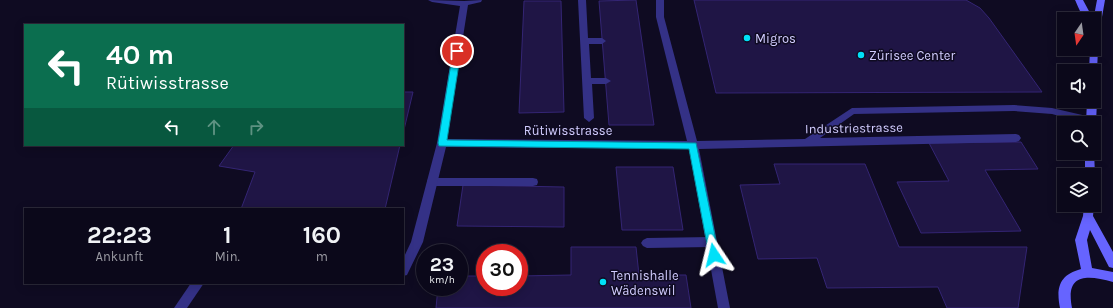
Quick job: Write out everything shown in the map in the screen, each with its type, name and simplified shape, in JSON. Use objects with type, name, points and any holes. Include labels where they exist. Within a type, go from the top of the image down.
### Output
[{"type":"main road","points":[[1079,0],[1085,12]]},
{"type":"main road","points":[[1099,12],[1101,0]]},
{"type":"main road","points":[[1087,272],[1081,240],[1088,212]]},
{"type":"main road","points":[[1089,212],[1113,263]]},
{"type":"main road","points":[[1066,308],[1063,292],[1064,286],[1073,277],[1087,272],[1113,277]]},
{"type":"street","points":[[432,0],[464,4],[478,0]]},
{"type":"street","points":[[582,0],[588,118]]},
{"type":"street","points":[[660,0],[660,18],[693,145],[724,308]]},
{"type":"street","points":[[404,269],[417,242],[442,143],[464,4]]},
{"type":"street","points":[[584,41],[602,41]]},
{"type":"street","points":[[587,81],[606,81]]},
{"type":"street","points":[[808,142],[852,110],[1014,108],[1052,111],[1070,116]]},
{"type":"street","name":"Industriestrasse","points":[[693,145],[1016,138]]},
{"type":"street","name":"Rütiwisstrasse","points":[[442,143],[693,145]]},
{"type":"street","points":[[432,182],[533,182]]},
{"type":"street","points":[[647,243],[711,242]]},
{"type":"street","points":[[180,308],[197,284]]},
{"type":"building","points":[[636,0],[654,125],[609,125],[599,1]]},
{"type":"building","name":"Zürisee Center","points":[[694,0],[966,0],[980,8],[989,18],[1042,92],[716,93]]},
{"type":"building","points":[[524,1],[561,1],[564,112],[519,113]]},
{"type":"building","points":[[404,92],[413,92],[404,130]]},
{"type":"building","points":[[1021,142],[1038,169],[985,170],[1021,231],[921,233],[897,182],[949,181],[929,143]]},
{"type":"building","points":[[233,146],[400,146],[385,208],[241,208],[255,172],[219,166]]},
{"type":"building","points":[[774,164],[865,164],[899,247],[1027,247],[1018,308],[947,308],[938,287],[827,288],[817,258],[758,259],[740,185],[780,184]]},
{"type":"building","points":[[616,167],[673,167],[683,230],[622,230]]},
{"type":"building","points":[[463,185],[564,187],[564,227],[457,226]]},
{"type":"building","name":"Tennishalle Wädenswil","points":[[571,247],[636,247],[639,275],[686,275],[691,308],[436,308],[437,296],[468,296],[468,276],[476,276],[476,296],[528,296],[528,276],[571,275]]},
{"type":"place","name":"Migros","points":[[747,38]]},
{"type":"place","name":"Zürisee Center","points":[[861,55]]},
{"type":"place","name":"Tennishalle Wädenswil","points":[[603,282]]},
{"type":"route","points":[[457,51],[442,143],[693,145],[714,255]]}]
